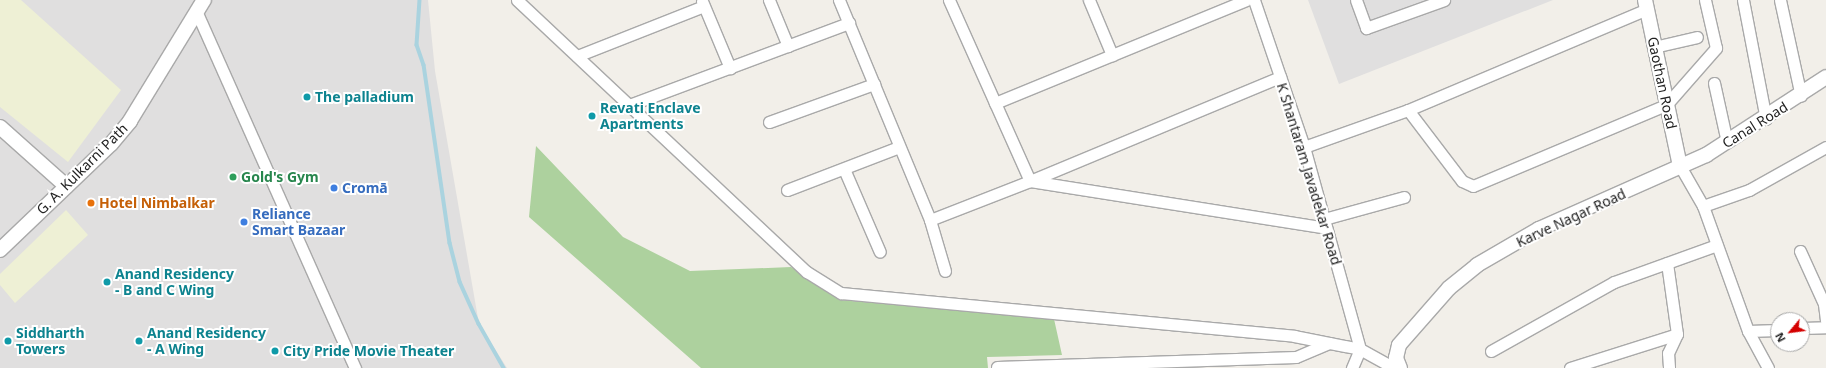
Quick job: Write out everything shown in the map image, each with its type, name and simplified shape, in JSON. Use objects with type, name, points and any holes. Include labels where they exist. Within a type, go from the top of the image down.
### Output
[{"type":"street","name":"G. A. Kulkarni Path","points":[[0,250],[111,144],[130,121],[204,0]]},
{"type":"street","points":[[517,0],[632,104],[806,272],[841,294],[1294,336],[1360,349],[1394,368]]},
{"type":"street","points":[[769,0],[788,46]]},
{"type":"street","points":[[839,0],[930,220],[945,271]]},
{"type":"street","points":[[949,0],[1030,181]]},
{"type":"street","points":[[1089,0],[1112,55]]},
{"type":"street","points":[[995,103],[1246,0]]},
{"type":"street","name":"K Shantaram Javadekar Road","points":[[1254,0],[1304,147],[1360,349]]},
{"type":"street","points":[[1356,0],[1366,28],[1444,0]]},
{"type":"street","points":[[1408,110],[1462,182],[1473,186],[1666,104],[1716,48],[1705,0]]},
{"type":"street","points":[[1743,0],[1766,118]]},
{"type":"street","points":[[1780,0],[1801,96]]},
{"type":"street","points":[[578,56],[703,3],[730,68]]},
{"type":"street","points":[[1304,147],[1408,110],[1646,5]]},
{"type":"street","name":"Gaothan Road","points":[[1646,5],[1680,166]]},
{"type":"street","points":[[197,12],[355,368]]},
{"type":"street","points":[[632,104],[848,23]]},
{"type":"street","points":[[1654,47],[1697,36]]},
{"type":"street","points":[[930,220],[1030,181],[1280,77]]},
{"type":"street","name":"Canal Road","points":[[1680,166],[1727,142],[1801,96],[1826,77]]},
{"type":"street","points":[[1714,83],[1727,142]]},
{"type":"street","points":[[769,122],[874,84]]},
{"type":"street","points":[[0,128],[66,186]]},
{"type":"street","points":[[787,190],[900,147]]},
{"type":"street","points":[[1703,206],[1749,190],[1826,147]]},
{"type":"street","points":[[1680,166],[1703,206],[1748,331],[1768,368]]},
{"type":"street","name":"Karve Nagar Road","points":[[1400,368],[1396,358],[1399,345],[1449,288],[1477,265],[1539,229],[1680,166]]},
{"type":"street","points":[[844,169],[880,252]]},
{"type":"street","points":[[1030,181],[1325,224],[1404,197]]},
{"type":"street","points":[[1491,350],[1614,282],[1717,245]]},
{"type":"street","points":[[1800,251],[1824,304],[1826,321]]},
{"type":"street","points":[[1667,263],[1677,334],[1668,354],[1669,368]]},
{"type":"street","points":[[1810,328],[1826,327]]},
{"type":"street","points":[[1748,331],[1770,330]]},
{"type":"street","points":[[1570,368],[1677,334]]},
{"type":"street","points":[[997,367],[1037,367],[1296,357],[1329,343]]},
{"type":"street","points":[[1352,368],[1360,349]]},
{"type":"shaded area","points":[[0,0],[428,0],[435,71],[479,324],[507,368],[0,368]]},
{"type":"shaded area","points":[[1308,0],[1553,0],[1339,84]]},
{"type":"green space","points":[[0,0],[21,0],[121,90],[68,162],[0,107]]},
{"type":"green space","points":[[536,146],[623,237],[690,271],[791,267],[840,300],[1054,319],[1062,355],[987,357],[988,368],[701,368],[529,217]]},
{"type":"green space","points":[[66,210],[88,235],[15,303],[0,285],[0,274]]},
{"type":"waterway","points":[[420,0],[417,45],[424,65],[450,243],[460,282],[479,324],[504,368]]},
{"type":"place","name":"The palladium","points":[[307,97]]},
{"type":"place","name":"Revati Enclave Apartments","points":[[592,116]]},
{"type":"place","name":"Gold's Gym","points":[[233,177]]},
{"type":"place","name":"Cromā","points":[[334,188]]},
{"type":"place","name":"Hotel Nimbalkar","points":[[91,203]]},
{"type":"place","name":"Reliance Smart Bazaar","points":[[244,222]]},
{"type":"place","name":"Anand Residency - B and C Wing","points":[[107,282]]},
{"type":"place","name":"Siddharth Towers","points":[[8,341]]},
{"type":"place","name":"Anand Residency - A Wing","points":[[139,341]]},
{"type":"place","name":"City Pride Movie Theater","points":[[275,351]]}]
